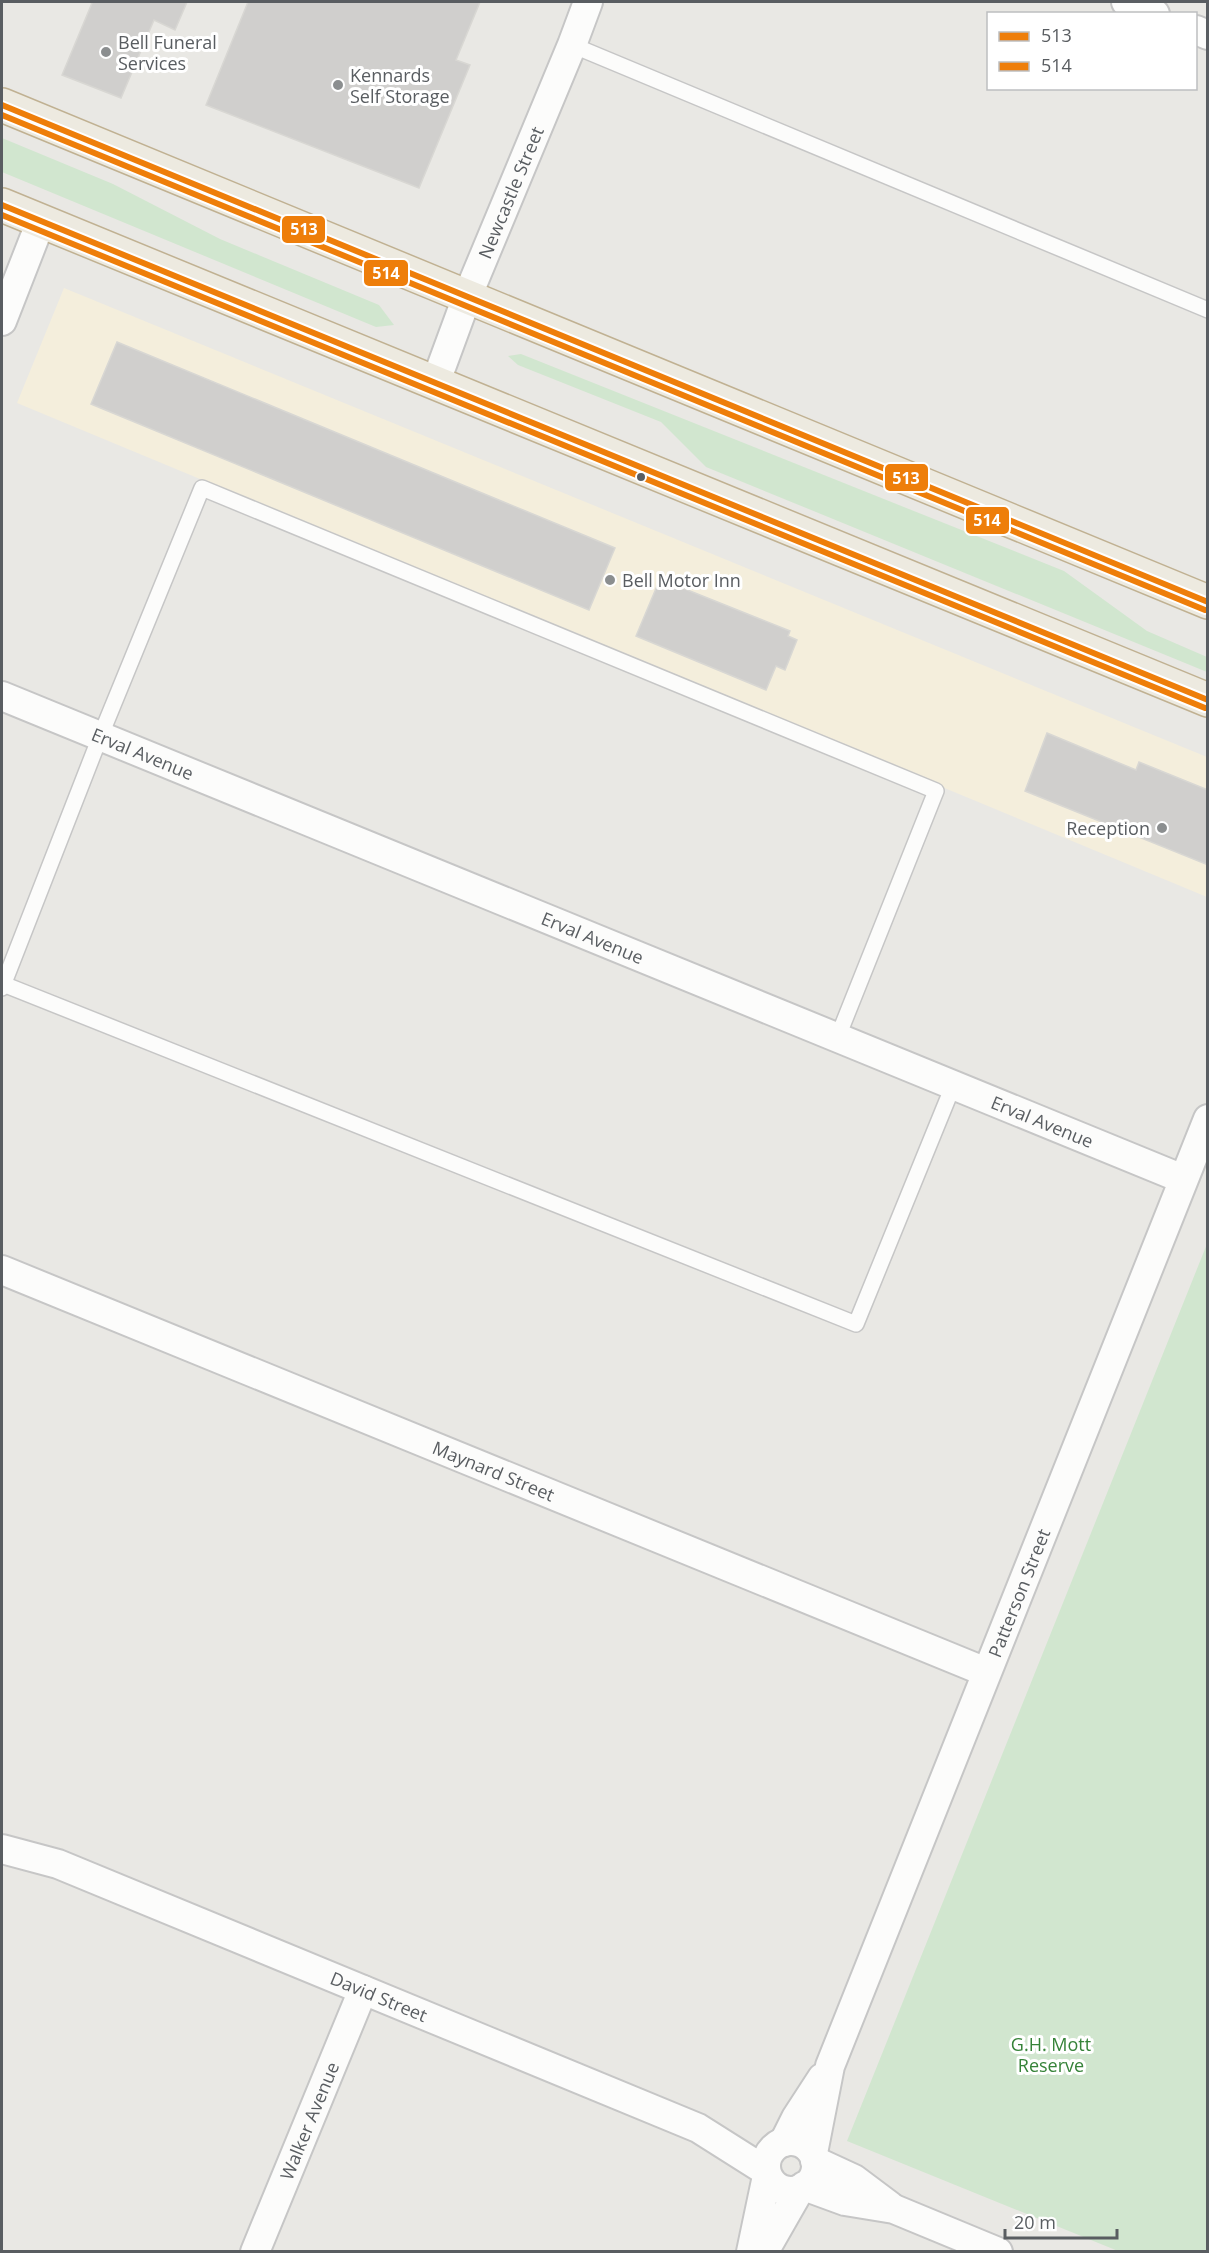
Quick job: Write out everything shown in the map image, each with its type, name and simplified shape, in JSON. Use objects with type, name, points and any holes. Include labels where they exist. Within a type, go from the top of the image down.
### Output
[{"type":"highway","points":[[2,105],[1208,602]]},
{"type":"highway","points":[[2,205],[1208,700]]},
{"type":"street","name":"Newcastle Street","points":[[435,384],[467,297],[588,2]]},
{"type":"street","points":[[1126,2],[1150,12]]},
{"type":"street","points":[[2,321],[41,221]]},
{"type":"street","name":"Erval Avenue","points":[[2,696],[1183,1179]]},
{"type":"street","name":"Patterson Street","points":[[764,2252],[808,2172],[830,2066],[1208,1119]]},
{"type":"street","name":"Maynard Street","points":[[2,1270],[986,1672]]},
{"type":"street","name":"David Street","points":[[2,1830],[58,1864]]},
{"type":"street","name":"David Street","points":[[2,1849],[58,1864],[698,2128],[767,2173]]},
{"type":"street","name":"Walker Avenue","points":[[255,2252],[363,1990]]},
{"type":"street","name":"Patterson Street","points":[[780,2143],[830,2066]]},
{"type":"street","name":"David Street","points":[[698,2128],[780,2143]]},
{"type":"street","points":[[752,2252],[767,2173],[767,2156],[780,2143],[792,2140],[800,2143],[808,2172],[845,2201],[894,2209],[998,2252]]},
{"type":"street","points":[[767,2173],[773,2184],[781,2189],[808,2172]]},
{"type":"lane","points":[[572,45],[1208,310]]},
{"type":"lane","points":[[837,1039],[936,791],[202,488],[100,737],[2,986],[856,1324],[952,1086]]},
{"type":"shaded area","name":"Bell Motor Inn","points":[[64,288],[1207,757],[1207,897],[17,403]]},
{"type":"green space","points":[[2,138],[113,184],[220,239],[379,305],[394,325],[376,327],[2,172]]},
{"type":"green space","points":[[521,354],[1064,571],[1147,631],[1207,657],[1207,672],[706,467],[661,422],[518,365],[508,356]]},
{"type":"green space","name":"G.H. Mott Reserve","points":[[1207,1244],[1207,2251],[1118,2251],[847,2141]]},
{"type":"building","name":"Bell Funeral Services","points":[[90,2],[187,2],[175,30],[154,20],[121,98],[62,75],[92,3]]},
{"type":"building","name":"Kennards Self Storage","points":[[248,2],[480,2],[456,60],[470,65],[419,188],[206,105]]},
{"type":"building","points":[[117,342],[615,548],[589,610],[91,404]]},
{"type":"building","points":[[660,579],[790,631],[788,636],[797,640],[785,670],[776,666],[766,690],[636,636]]},
{"type":"building","name":"Reception","points":[[1047,733],[1136,770],[1139,762],[1208,790],[1208,865],[1025,791]]},
{"type":"transit line","name":"513","points":[[2,105],[1208,602]]},
{"type":"transit line","name":"514","points":[[2,115],[1205,610]]},
{"type":"transit line","name":"513","points":[[2,205],[1208,700]]},
{"type":"transit line","name":"514","points":[[2,215],[1205,708]]},
{"type":"place","name":"Bell Funeral Services","points":[[106,52]]},
{"type":"place","name":"Kennards Self Storage","points":[[338,85]]},
{"type":"place","name":"Bell Motor Inn","points":[[610,580]]},
{"type":"place","name":"Reception","points":[[1162,828]]}]
